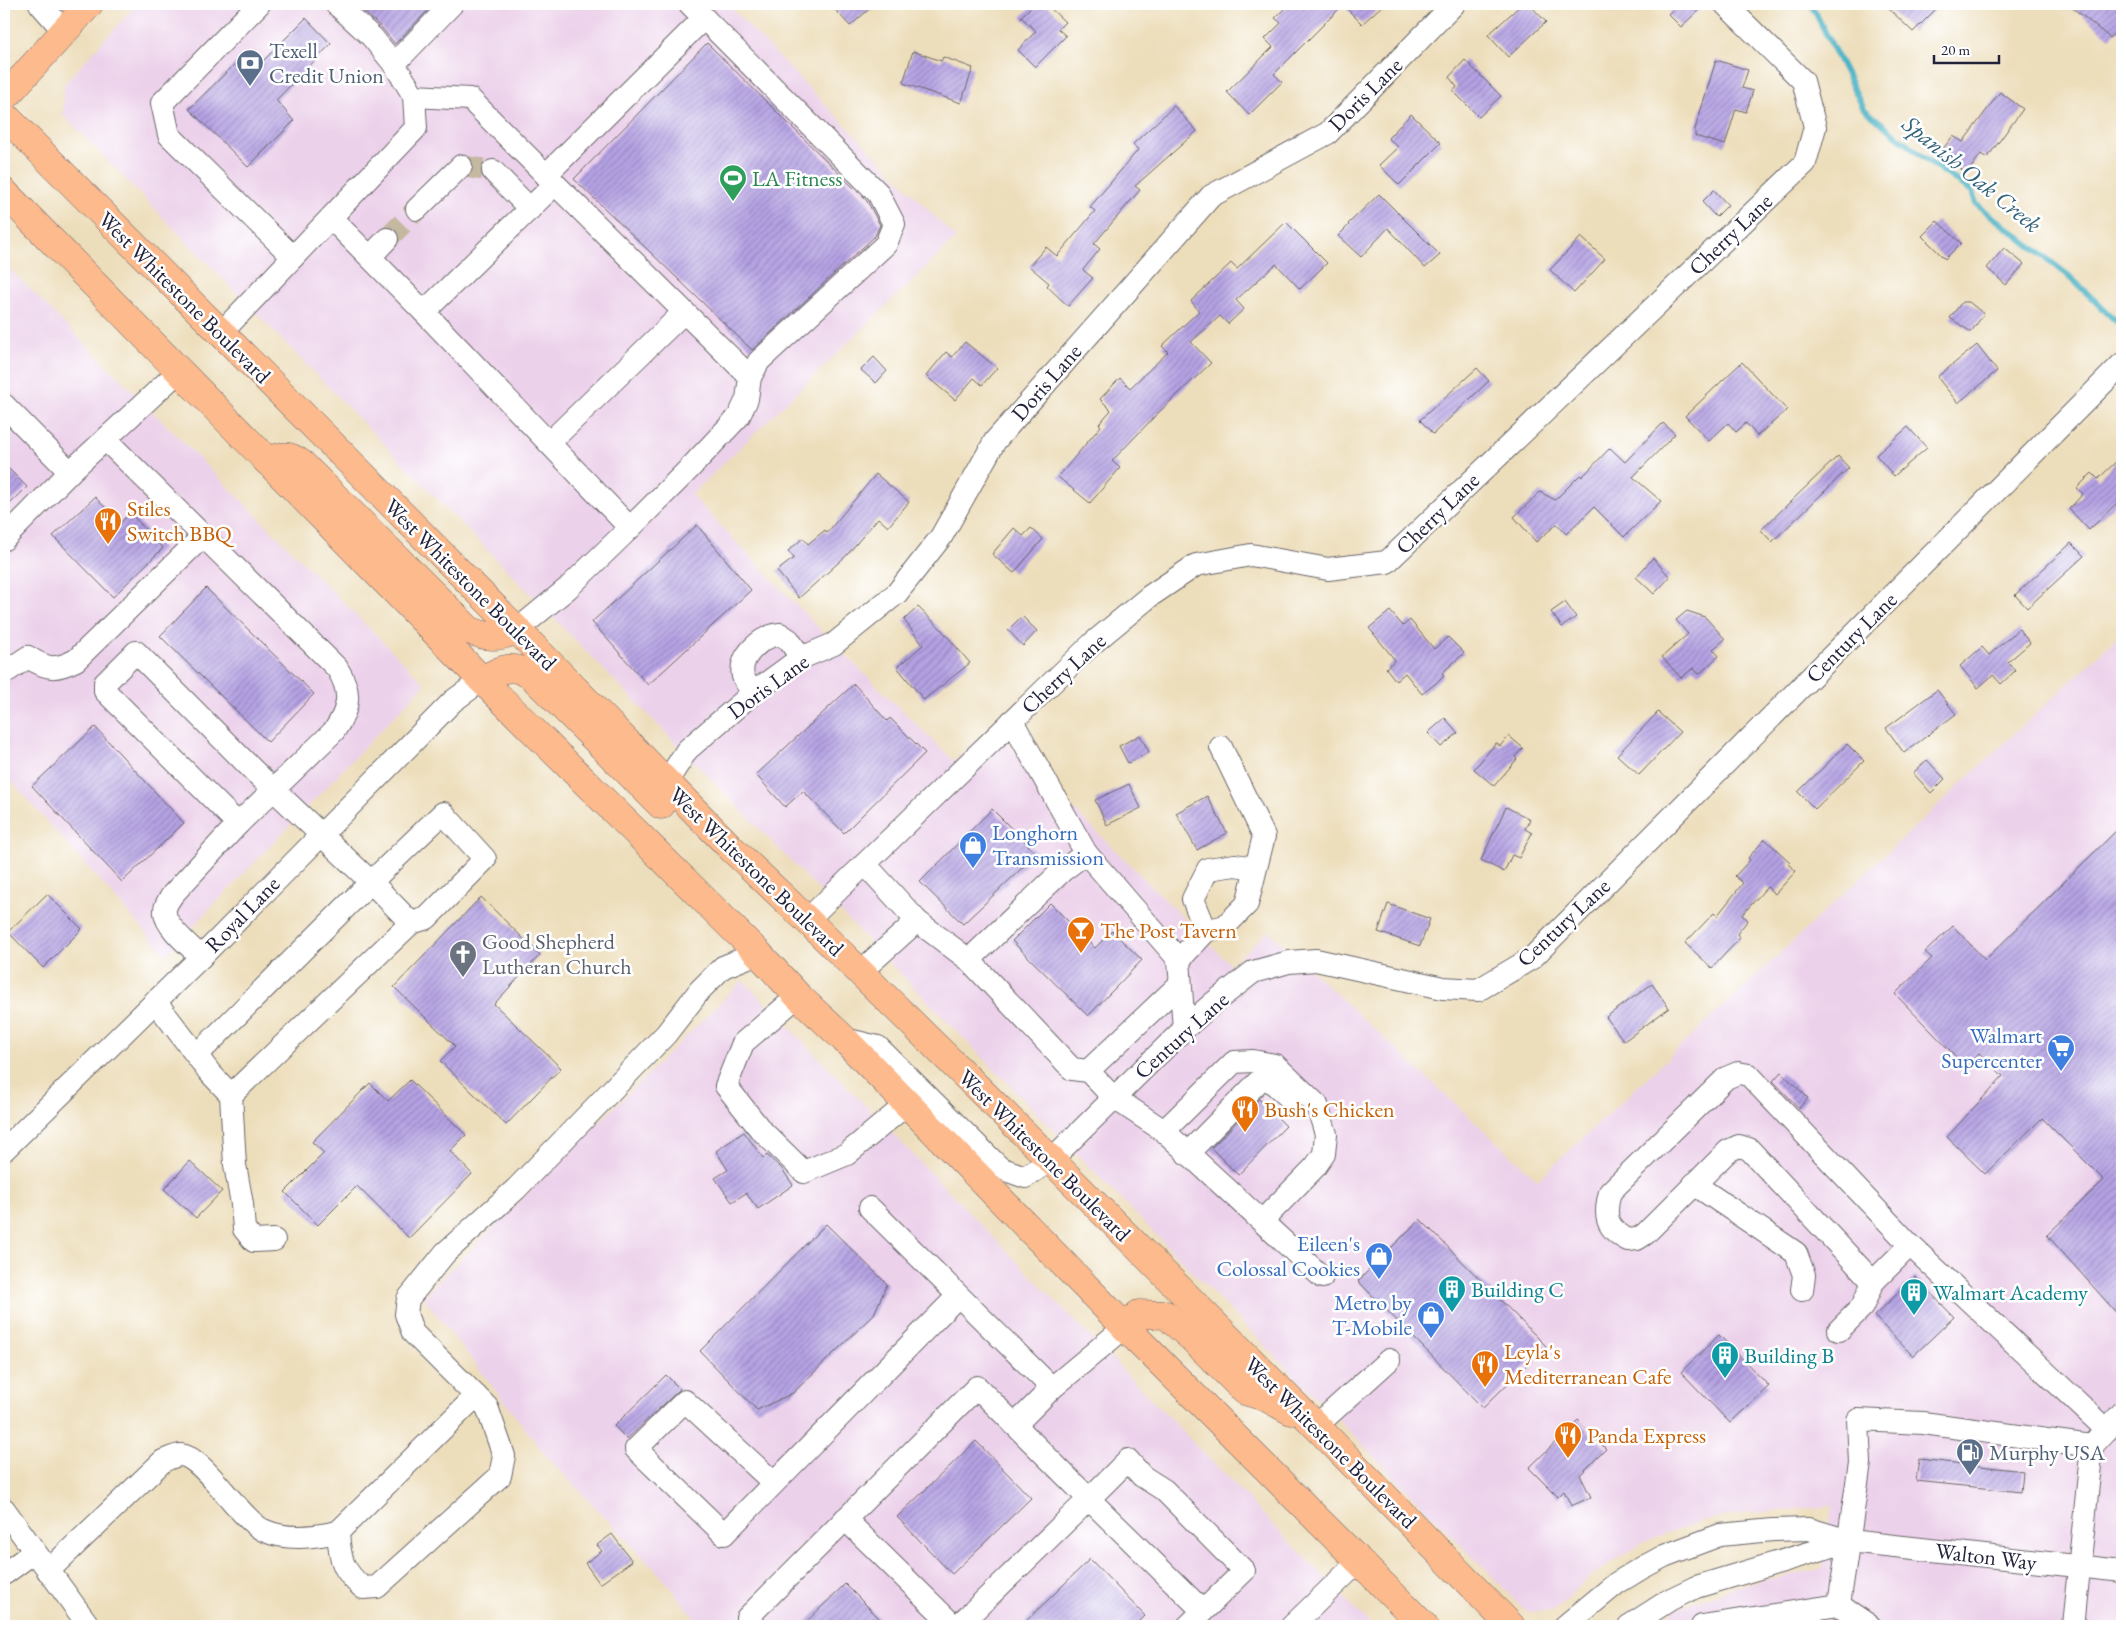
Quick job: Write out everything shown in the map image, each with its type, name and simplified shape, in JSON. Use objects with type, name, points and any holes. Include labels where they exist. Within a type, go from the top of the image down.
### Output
[{"type":"main road","points":[[4,98],[89,4]]},
{"type":"main road","name":"West Whitestone Boulevard","points":[[4,115],[517,630],[731,848],[807,920],[1051,1160],[1316,1426],[1511,1626]]},
{"type":"main road","points":[[4,192],[482,680],[758,953],[798,996],[844,1039],[1125,1327],[1424,1626]]},
{"type":"main road","points":[[268,461],[281,456],[288,456],[302,464],[469,630],[489,637],[504,636],[517,630]]},
{"type":"main road","points":[[482,680],[503,669],[515,667],[533,676],[696,840],[709,846],[731,848]]},
{"type":"main road","points":[[1125,1327],[1139,1314],[1166,1316],[1193,1339],[1245,1391],[1265,1397],[1316,1426]]},
{"type":"street","points":[[40,4],[64,31]]},
{"type":"street","points":[[259,4],[162,103],[169,135],[293,257]]},
{"type":"street","points":[[221,333],[416,128],[414,96],[394,64],[372,37],[336,4]]},
{"type":"street","points":[[394,64],[452,4]]},
{"type":"street","name":"Doris Lane","points":[[666,783],[687,750],[753,693],[801,658],[834,644],[897,593],[941,538],[995,441],[1211,196],[1328,133],[1454,4]]},
{"type":"street","name":"Cherry Lane","points":[[807,920],[1093,643],[1150,596],[1196,565],[1251,556],[1328,568],[1387,562],[1804,163],[1815,127],[1803,81],[1726,6]]},
{"type":"street","points":[[424,312],[530,209],[551,179],[697,11],[878,193],[894,224],[886,244],[759,361],[750,377],[747,399],[739,416],[689,469],[568,588],[517,630]]},
{"type":"street","points":[[414,96],[470,99],[750,377]]},
{"type":"street","points":[[417,209],[461,166]]},
{"type":"street","points":[[493,171],[530,209]]},
{"type":"street","points":[[331,218],[424,312],[630,528]]},
{"type":"street","points":[[370,257],[387,239]]},
{"type":"street","points":[[549,443],[684,312]]},
{"type":"street","name":"Century Lane","points":[[844,1039],[878,1047],[1000,1168],[1025,1177],[1051,1160],[1184,1029],[1253,972],[1289,962],[1316,960],[1443,988],[1478,990],[1532,958],[2122,364]]},
{"type":"street","points":[[4,538],[70,472],[179,371]]},
{"type":"street","points":[[4,405],[70,472]]},
{"type":"street","points":[[106,440],[204,534],[337,668],[345,681],[348,694],[343,718],[334,731],[238,824],[166,904],[165,914],[174,930],[201,957]]},
{"type":"street","points":[[4,673],[28,657],[42,666],[60,668],[76,660],[204,534]]},
{"type":"street","points":[[753,693],[743,677],[742,665],[750,650],[771,635],[780,634],[789,640],[801,658]]},
{"type":"street","points":[[238,824],[105,691],[105,683],[136,652],[411,923]]},
{"type":"street","name":"Royal Lane","points":[[4,1150],[201,957],[453,701],[482,680]]},
{"type":"street","points":[[1012,721],[1086,853],[1179,960],[1179,985],[1184,1029]]},
{"type":"street","points":[[1179,960],[1206,930],[1225,926],[1247,904],[1264,836],[1221,747]]},
{"type":"street","points":[[197,1055],[371,882],[443,814],[485,859],[428,918],[411,923],[231,1096]]},
{"type":"street","points":[[969,960],[1062,871],[1086,853]]},
{"type":"street","points":[[865,864],[917,921],[969,960],[1072,1069],[1088,1071],[1113,1097],[1164,1131],[1322,1277]]},
{"type":"street","points":[[1206,930],[1193,899],[1208,869],[1235,865],[1255,868]]},
{"type":"street","points":[[860,972],[917,921]]},
{"type":"street","points":[[338,1532],[340,1559],[350,1576],[363,1588],[377,1587],[500,1476],[504,1456],[487,1407],[413,1333],[406,1314],[408,1299],[445,1252],[516,1189],[666,1034],[700,990],[723,967],[758,953]]},
{"type":"street","points":[[1088,1071],[1179,985]]},
{"type":"street","points":[[798,996],[743,1043],[726,1086],[760,1130],[804,1172],[847,1154],[907,1104]]},
{"type":"street","points":[[155,1001],[231,1096],[235,1165],[242,1204],[244,1229],[254,1242],[274,1240]]},
{"type":"street","points":[[1164,1131],[1234,1062],[1254,1061],[1275,1065],[1317,1105],[1326,1134],[1324,1154],[1315,1167],[1262,1221]]},
{"type":"street","points":[[1872,1282],[1748,1149],[1739,1146],[1728,1151],[1645,1234],[1637,1238],[1628,1240],[1612,1228],[1606,1217],[1606,1207],[1610,1192],[1710,1091],[1726,1078],[1738,1073],[1749,1075],[1910,1246],[2099,1438]]},
{"type":"street","points":[[1187,1154],[1261,1079],[1270,1080],[1286,1093],[1300,1108],[1310,1123],[1314,1142],[1315,1167]]},
{"type":"street","points":[[1694,1184],[1796,1253],[1804,1275],[1802,1290]]},
{"type":"street","points":[[870,1208],[1052,1388]]},
{"type":"street","points":[[1839,1330],[1862,1307],[1872,1282],[1910,1246]]},
{"type":"street","points":[[774,1483],[685,1401],[636,1449],[724,1534],[958,1296]]},
{"type":"street","points":[[1016,1425],[1052,1388],[1125,1327]]},
{"type":"street","points":[[1316,1426],[1389,1360]]},
{"type":"street","points":[[755,1626],[747,1618],[977,1387],[1089,1499],[1196,1619],[1244,1570],[1164,1490],[1142,1476],[1128,1460],[1089,1499],[958,1626]]},
{"type":"street","points":[[48,1571],[163,1461],[181,1455],[193,1460],[262,1529],[289,1537],[313,1537],[338,1532],[476,1396]]},
{"type":"street","points":[[2073,1626],[2079,1567],[2099,1438],[2122,1413]]},
{"type":"street","points":[[1839,1605],[1860,1463],[1858,1420],[1924,1422],[2099,1438]]},
{"type":"street","points":[[4,1508],[89,1626]]},
{"type":"street","points":[[845,1519],[954,1626]]},
{"type":"street","name":"Walton Way","points":[[1565,1626],[1617,1583],[1640,1569],[1664,1556],[1720,1535],[1809,1529],[1849,1541],[2122,1571]]},
{"type":"street","name":"Walton Way","points":[[1629,1626],[1671,1599],[1696,1587],[1849,1541]]},
{"type":"street","points":[[4,1574],[34,1552]]},
{"type":"street","points":[[1303,1623],[1359,1562]]},
{"type":"street","points":[[1702,1626],[1839,1605],[1870,1626]]},
{"type":"shaded area","points":[[137,4],[727,4],[956,238],[691,495],[834,644],[954,761],[991,727],[1231,965],[1268,931],[1538,1180],[2122,633],[2122,1626],[1651,1626],[1675,1610],[1740,1585],[1822,1569],[1832,1506],[1749,1513],[1704,1520],[1640,1544],[1587,1579],[1553,1611],[1527,1612],[1057,1134],[63,115],[64,84]]},
{"type":"shaded area","points":[[4,263],[425,684],[166,955],[4,773]]},
{"type":"shaded area","points":[[743,980],[1372,1626],[700,1626],[666,1581],[548,1458],[423,1297]]},
{"type":"building","points":[[355,4],[434,4],[395,44],[381,27]]},
{"type":"building","points":[[830,4],[875,4],[850,26]]},
{"type":"building","points":[[1034,4],[1046,4],[1065,22],[1058,29],[1066,36],[1035,67],[1018,50],[1036,31],[1021,17]]},
{"type":"building","points":[[1289,4],[1384,4],[1362,24],[1343,5],[1274,74],[1282,82],[1249,115],[1227,92],[1273,47],[1265,39],[1281,23],[1275,18]]},
{"type":"building","points":[[1522,4],[1529,4],[1546,22],[1508,57],[1488,35]]},
{"type":"building","points":[[1679,4],[1705,4],[1681,27],[1668,14]]},
{"type":"building","points":[[1884,4],[1941,4],[1913,32]]},
{"type":"building","points":[[2068,4],[2122,4],[2122,27],[2110,38]]},
{"type":"building","name":"Texell Credit Union","points":[[306,18],[331,44],[276,100],[294,121],[248,167],[189,109],[238,61],[250,74]]},
{"type":"building","name":"LA Fitness","points":[[707,43],[867,201],[880,225],[875,236],[752,350],[574,179]]},
{"type":"building","points":[[913,51],[941,61],[943,57],[973,68],[961,103],[903,83]]},
{"type":"building","points":[[1465,60],[1501,96],[1479,117],[1453,91],[1457,87],[1449,77]]},
{"type":"building","points":[[1716,60],[1748,70],[1742,88],[1753,91],[1746,112],[1736,109],[1725,145],[1695,136],[1695,129]]},
{"type":"building","points":[[2000,92],[2023,109],[1987,158],[1981,154],[1967,173],[1938,155],[1953,136],[1963,142]]},
{"type":"building","points":[[1174,106],[1197,131],[1135,186],[1140,190],[1094,244],[1100,249],[1083,270],[1093,278],[1068,306],[1047,286],[1049,283],[1029,266],[1046,247],[1057,256],[1095,211],[1090,207],[1138,150],[1133,144]]},
{"type":"building","points":[[1411,114],[1441,143],[1399,185],[1379,165],[1398,147],[1388,138]]},
{"type":"building","points":[[1714,190],[1728,205],[1716,217],[1702,202]]},
{"type":"building","points":[[1379,194],[1440,255],[1425,268],[1388,228],[1361,257],[1338,236]]},
{"type":"building","points":[[1937,221],[1961,243],[1945,259],[1922,236]]},
{"type":"building","points":[[1286,222],[1327,263],[1300,289],[1276,264],[1236,300],[1244,309],[1228,324],[1220,316],[1191,342],[1211,363],[1157,414],[1112,461],[1120,468],[1090,503],[1058,477],[1101,426],[1099,424],[1111,410],[1100,399],[1120,378],[1130,388],[1168,352],[1162,346],[1199,311],[1191,301],[1231,263],[1237,269]]},
{"type":"building","points":[[1581,237],[1605,259],[1574,293],[1550,270]]},
{"type":"building","points":[[2004,248],[2024,264],[2006,285],[1987,268]]},
{"type":"building","points":[[1962,302],[1969,302],[1984,314],[1971,332],[1950,318]]},
{"type":"building","points":[[965,342],[997,368],[982,385],[974,378],[955,400],[926,376],[946,352],[952,357]]},
{"type":"building","points":[[1977,345],[1997,371],[1958,403],[1937,377]]},
{"type":"building","points":[[874,357],[887,371],[876,383],[861,370]]},
{"type":"building","points":[[1742,362],[1787,410],[1757,436],[1746,423],[1736,432],[1728,423],[1709,441],[1685,416]]},
{"type":"building","points":[[1477,368],[1489,381],[1433,434],[1420,420]]},
{"type":"building","points":[[1663,423],[1675,434],[1633,477],[1661,501],[1624,537],[1594,507],[1566,534],[1557,524],[1536,542],[1514,517],[1540,492],[1555,500],[1580,475],[1582,477],[1610,448],[1625,462]]},
{"type":"building","points":[[1908,427],[1927,448],[1894,476],[1876,455]]},
{"type":"building","points":[[1838,456],[1849,468],[1772,542],[1761,530]]},
{"type":"building","points":[[2122,456],[2122,498],[2089,530],[2069,509],[2083,494],[2077,488],[2092,473],[2098,479]]},
{"type":"building","points":[[4,464],[27,487],[4,510]]},
{"type":"building","points":[[876,474],[909,502],[888,527],[878,518],[847,555],[799,598],[777,571],[794,558],[788,551],[803,538],[808,544],[825,530],[827,533]]},
{"type":"building","points":[[95,497],[120,523],[130,513],[163,548],[113,597],[53,536]]},
{"type":"building","points":[[697,525],[751,590],[648,685],[592,622]]},
{"type":"building","points":[[1014,528],[1023,536],[1031,528],[1043,539],[1014,573],[992,554]]},
{"type":"building","points":[[2071,543],[2084,556],[2027,608],[2015,595]]},
{"type":"building","points":[[1653,558],[1670,577],[1654,594],[1636,577]]},
{"type":"building","points":[[206,588],[314,694],[268,742],[160,636]]},
{"type":"building","points":[[1565,602],[1576,617],[1562,627],[1551,612]]},
{"type":"building","points":[[918,607],[941,629],[970,663],[924,700],[897,667],[923,645],[904,620]]},
{"type":"building","points":[[1390,611],[1403,626],[1410,620],[1434,649],[1448,637],[1464,653],[1442,673],[1444,675],[1436,683],[1422,694],[1405,673],[1396,681],[1386,668],[1395,660],[1369,628]]},
{"type":"building","points":[[1687,611],[1705,617],[1725,639],[1713,649],[1719,656],[1699,674],[1693,668],[1681,678],[1662,657],[1688,634],[1676,620]]},
{"type":"building","points":[[1022,616],[1037,631],[1023,646],[1008,630]]},
{"type":"building","points":[[2019,629],[2030,643],[2008,662],[2015,671],[2001,684],[1993,675],[1978,688],[1960,666],[1982,647],[1989,655]]},
{"type":"building","points":[[854,684],[887,721],[890,718],[925,753],[844,833],[803,791],[785,807],[756,775]]},
{"type":"building","points":[[1937,690],[1956,714],[1904,753],[1886,728]]},
{"type":"building","points":[[1658,712],[1680,732],[1639,775],[1617,755]]},
{"type":"building","points":[[1445,718],[1458,733],[1441,747],[1428,733]]},
{"type":"building","points":[[95,727],[184,823],[122,882],[32,786]]},
{"type":"building","points":[[1140,735],[1149,752],[1128,763],[1119,746]]},
{"type":"building","points":[[1509,736],[1523,748],[1515,757],[1517,759],[1494,786],[1474,769],[1496,743],[1500,746]]},
{"type":"building","points":[[1847,744],[1864,761],[1815,809],[1798,792]]},
{"type":"building","points":[[1927,760],[1945,779],[1931,793],[1913,773]]},
{"type":"building","points":[[1129,784],[1141,808],[1107,825],[1095,800]]},
{"type":"building","points":[[1207,796],[1227,833],[1197,850],[1176,813]]},
{"type":"building","points":[[1506,807],[1530,819],[1525,829],[1532,833],[1519,858],[1512,855],[1504,872],[1481,860]]},
{"type":"building","points":[[992,809],[1037,854],[963,924],[920,882]]},
{"type":"building","name":"Walmart Supercenter","points":[[2122,825],[2122,1319],[2047,1235],[2104,1180],[2042,1118],[1985,1174],[1947,1137],[2003,1076],[1979,1053],[1966,1067],[1895,994],[1932,958],[1925,952],[1953,926],[1985,960]]},
{"type":"building","points":[[1765,839],[1790,862],[1788,864],[1796,871],[1775,894],[1767,887],[1742,915],[1748,920],[1737,934],[1740,938],[1712,968],[1685,943],[1714,913],[1717,916],[1743,883],[1735,876],[1750,860],[1748,858]]},
{"type":"building","points":[[47,894],[82,929],[43,968],[8,932]]},
{"type":"building","points":[[481,897],[540,955],[494,1004],[561,1068],[506,1125],[440,1061],[455,1046],[394,987]]},
{"type":"building","name":"The Post Tavern","points":[[1050,903],[1095,948],[1112,931],[1142,960],[1088,1016],[1012,941]]},
{"type":"building","points":[[1388,904],[1430,919],[1420,946],[1378,932]]},
{"type":"building","points":[[1652,984],[1669,1008],[1624,1041],[1606,1017]]},
{"type":"building","points":[[1781,1072],[1808,1098],[1799,1108],[1773,1081]]},
{"type":"building","points":[[410,1080],[466,1135],[450,1151],[472,1174],[409,1238],[357,1186],[318,1225],[285,1192],[324,1153],[312,1142],[370,1083],[388,1101]]},
{"type":"building","name":"Bush's Chicken","points":[[1259,1099],[1286,1126],[1238,1175],[1211,1148]]},
{"type":"building","points":[[744,1132],[763,1158],[767,1155],[782,1169],[793,1185],[758,1209],[746,1193],[732,1202],[715,1178],[728,1170],[716,1151]]},
{"type":"building","points":[[190,1161],[222,1191],[196,1218],[164,1189]]},
{"type":"building","name":"Building C","points":[[1420,1219],[1546,1346],[1483,1408],[1358,1281]]},
{"type":"building","points":[[826,1224],[887,1284],[874,1314],[793,1393],[757,1410],[700,1351]]},
{"type":"building","name":"Walmart Academy","points":[[1915,1277],[1954,1317],[1913,1356],[1874,1316]]},
{"type":"building","name":"Building B","points":[[1719,1335],[1769,1386],[1730,1423],[1681,1372]]},
{"type":"building","points":[[666,1375],[680,1389],[627,1439],[614,1426]]},
{"type":"building","name":"Panda Express","points":[[1578,1420],[1606,1449],[1580,1475],[1591,1497],[1571,1506],[1564,1491],[1558,1497],[1529,1468]]},
{"type":"building","points":[[976,1441],[1031,1498],[952,1574],[897,1517]]},
{"type":"building","name":"Murphy USA","points":[[1919,1459],[2023,1471],[2021,1492],[1916,1481]]},
{"type":"building","points":[[612,1534],[632,1561],[600,1584],[585,1563],[602,1551],[597,1545]]},
{"type":"building","points":[[1090,1559],[1145,1616],[1135,1626],[1021,1626]]},
{"type":"building","points":[[845,1584],[887,1626],[802,1626]]},
{"type":"waterway","name":"Spanish Oak Creek","points":[[1811,4],[1864,109],[1932,164],[1972,191],[1976,204],[2068,275],[2122,327]]},
{"type":"tunnel","points":[[461,166],[493,171]]},
{"type":"tunnel","points":[[387,239],[417,209]]},
{"type":"place","name":"Texell Credit Union","points":[[250,87]]},
{"type":"place","name":"LA Fitness","points":[[733,202]]},
{"type":"place","name":"Stiles Switch BBQ","points":[[108,545]]},
{"type":"place","name":"Longhorn Transmission","points":[[973,869]]},
{"type":"place","name":"The Post Tavern","points":[[1081,954]]},
{"type":"place","name":"Good Shepherd Lutheran Church","points":[[463,978]]},
{"type":"place","name":"Walmart Supercenter","points":[[2061,1072]]},
{"type":"place","name":"Bush's Chicken","points":[[1245,1133]]},
{"type":"place","name":"Eileen's Colossal Cookies","points":[[1379,1280]]},
{"type":"place","name":"Building C","points":[[1452,1313]]},
{"type":"place","name":"Walmart Academy","points":[[1914,1316]]},
{"type":"place","name":"Metro by T-Mobile","points":[[1431,1339]]},
{"type":"place","name":"Building B","points":[[1725,1379]]},
{"type":"place","name":"Leyla's Mediterranean Cafe","points":[[1485,1388]]},
{"type":"place","name":"Panda Express","points":[[1568,1459]]},
{"type":"place","name":"Murphy USA","points":[[1970,1476]]}]
